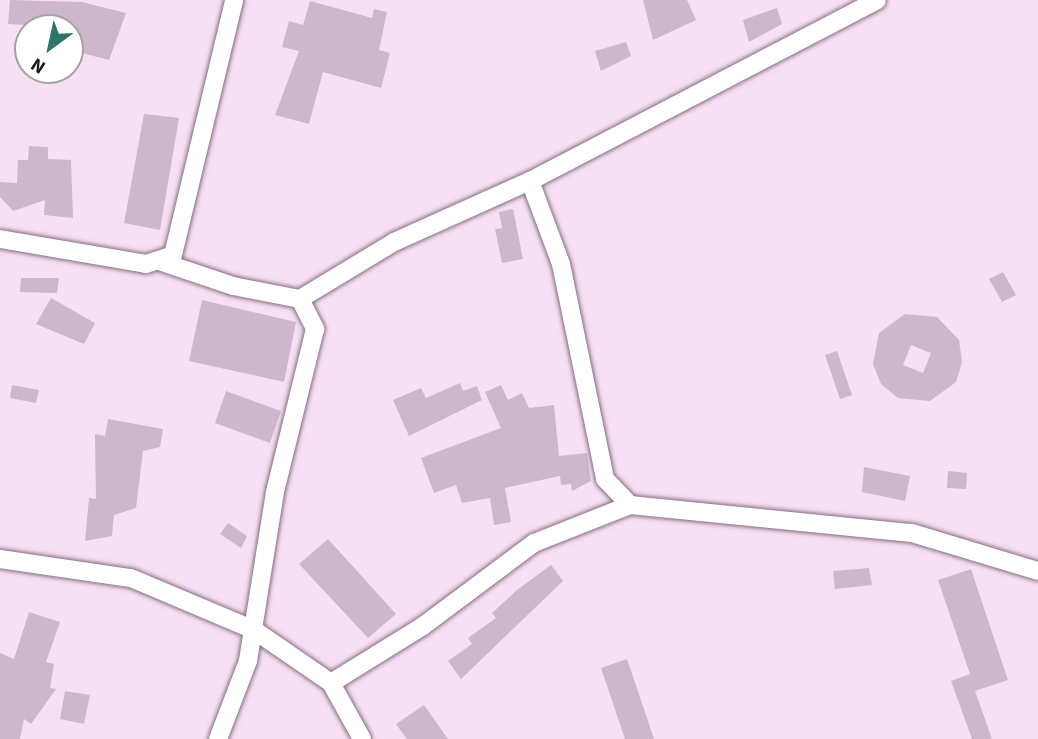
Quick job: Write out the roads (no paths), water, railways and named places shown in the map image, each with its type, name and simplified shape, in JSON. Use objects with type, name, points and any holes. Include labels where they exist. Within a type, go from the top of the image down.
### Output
[{"type":"street","points":[[162,262],[180,243],[234,0]]},
{"type":"street","points":[[0,239],[162,262],[233,286],[300,299],[394,242],[530,181],[877,0]]},
{"type":"street","points":[[530,181],[561,264],[608,482],[630,505]]},
{"type":"street","points":[[218,739],[254,630],[275,492],[311,356],[313,320],[300,299]]},
{"type":"street","points":[[593,516],[608,482]]},
{"type":"street","points":[[331,683],[423,626],[534,543],[593,516],[630,505],[912,534],[1038,571]]},
{"type":"street","points":[[0,559],[131,578],[254,630],[331,683],[362,739]]}]
